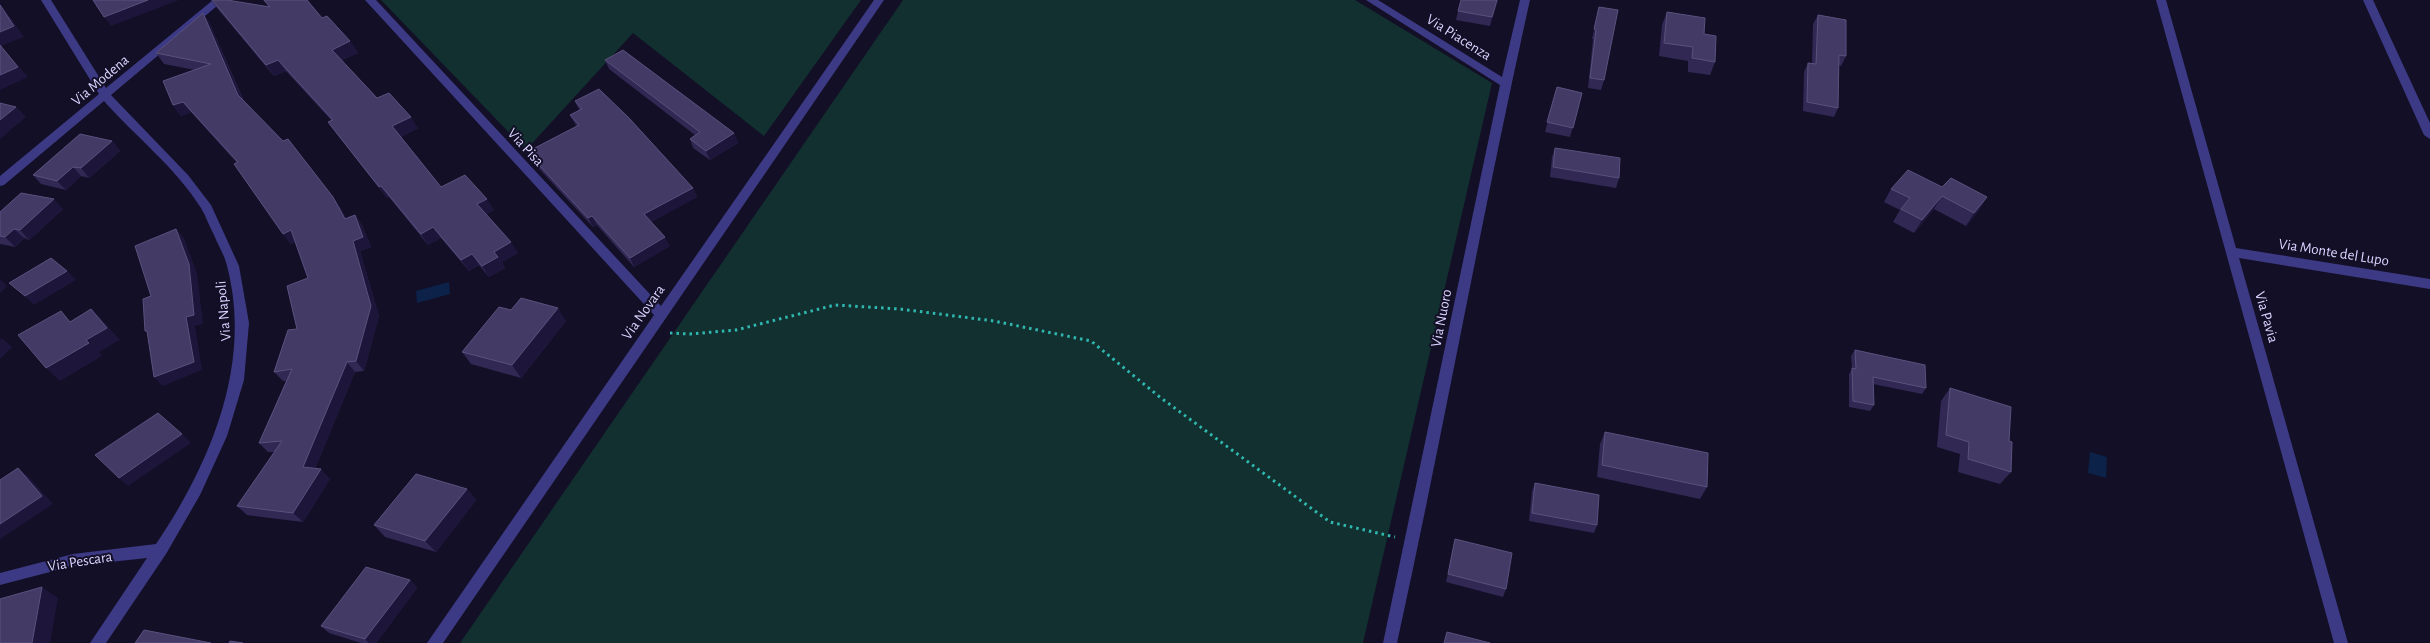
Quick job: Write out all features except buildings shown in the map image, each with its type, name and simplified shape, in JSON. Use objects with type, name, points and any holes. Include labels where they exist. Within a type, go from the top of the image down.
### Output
[{"type":"street","name":"Via Napoli","points":[[46,0],[72,39],[105,95],[198,195],[208,210],[229,253],[240,291],[243,328],[242,354],[226,419],[205,472],[161,550],[97,643]]},
{"type":"street","name":"Via Modena","points":[[0,182],[218,0]]},
{"type":"street","name":"Via Pisa","points":[[370,0],[661,314]]},
{"type":"street","name":"Via Novara","points":[[434,643],[879,0]]},
{"type":"street","name":"Via Piacenza","points":[[1371,0],[1382,3],[1505,83]]},
{"type":"street","name":"Via Nuoro","points":[[1390,643],[1413,542],[1505,83],[1525,0]]},
{"type":"street","name":"Via Pavia","points":[[2161,0],[2341,643]]},
{"type":"street","points":[[2368,0],[2430,134]]},
{"type":"street","name":"Via Monte del Lupo","points":[[2232,252],[2430,284]]},
{"type":"street","name":"Via Pescara","points":[[0,579],[73,560],[161,550]]},
{"type":"path","points":[[649,331],[690,334],[736,330],[835,305],[900,309],[994,321],[1091,341],[1162,398],[1330,522],[1413,542]]},
{"type":"green space","points":[[381,0],[861,0],[764,136],[633,33],[526,150]]},
{"type":"green space","points":[[903,0],[1355,0],[1492,83],[1363,643],[460,643]]},
{"type":"water","points":[[449,282],[450,294],[417,303],[416,291]]},
{"type":"water","points":[[2090,452],[2107,457],[2106,478],[2088,473]]}]
